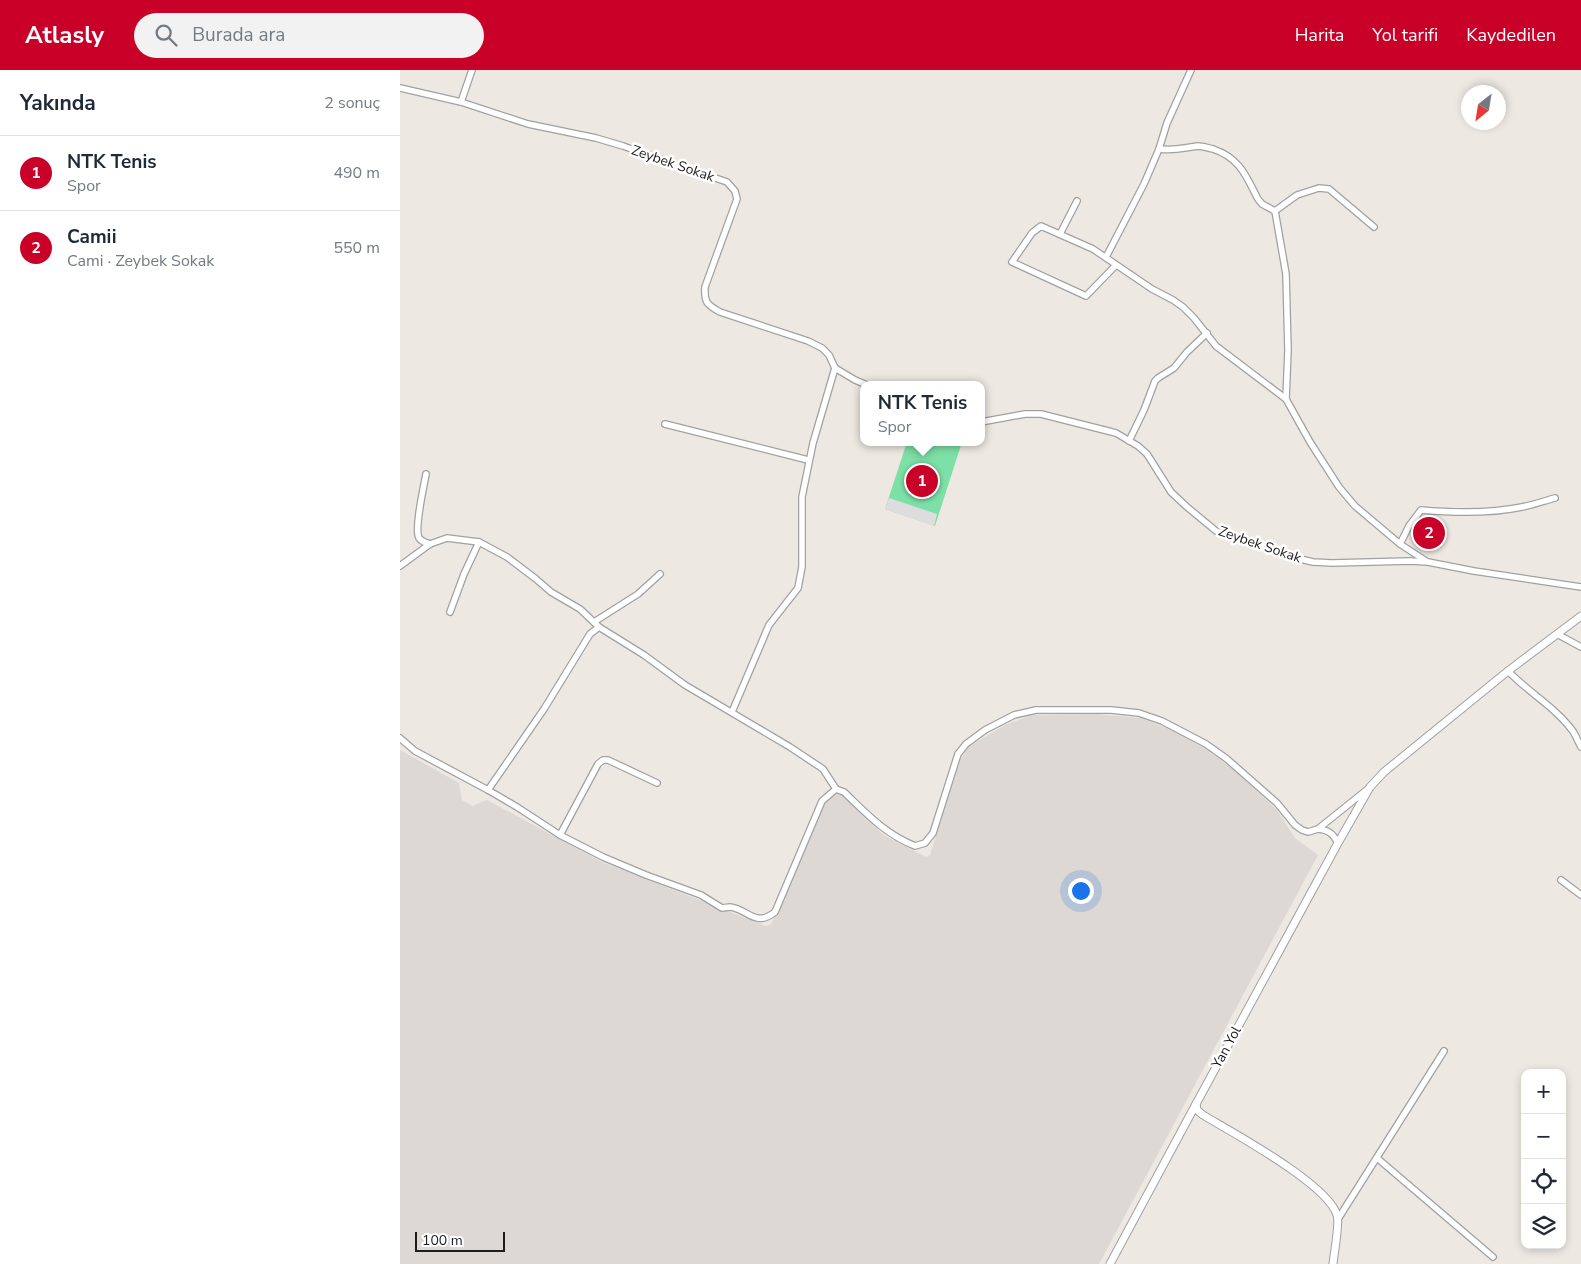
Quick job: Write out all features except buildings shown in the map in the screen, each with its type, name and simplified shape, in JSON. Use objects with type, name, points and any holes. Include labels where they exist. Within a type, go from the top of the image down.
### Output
[{"type":"street","points":[[461,102],[472,70]]},
{"type":"street","points":[[1106,257],[1144,184],[1159,149],[1167,123],[1191,70]]},
{"type":"street","name":"Zeybek Sokak","points":[[400,88],[461,102],[528,124],[596,138],[728,182],[735,191],[737,199],[705,287],[704,298],[708,305],[720,312],[815,344],[829,355],[835,368],[860,382]]},
{"type":"street","points":[[1159,149],[1174,151],[1200,146],[1219,151],[1239,165],[1258,199],[1262,204],[1275,211]]},
{"type":"street","points":[[1275,211],[1297,195],[1319,188],[1329,189],[1374,227]]},
{"type":"street","points":[[1060,234],[1077,201]]},
{"type":"street","points":[[1275,211],[1286,274],[1288,358],[1286,399]]},
{"type":"street","points":[[1116,265],[1086,296],[1012,262],[1032,233],[1041,226],[1093,249],[1152,290],[1183,307],[1216,346],[1286,399],[1310,442],[1339,487],[1355,506],[1400,544],[1428,562]]},
{"type":"street","points":[[1129,441],[1155,381],[1174,368],[1206,333]]},
{"type":"street","points":[[732,712],[769,625],[798,588],[802,567],[802,497],[808,460],[835,368]]},
{"type":"street","name":"Zeybek Sokak","points":[[985,421],[1025,414],[1041,414],[1116,433],[1147,454],[1171,492],[1216,531],[1279,553],[1314,562],[1428,562],[1581,587]]},
{"type":"street","points":[[665,424],[808,460]]},
{"type":"street","points":[[426,474],[417,528],[418,537],[423,542],[430,544]]},
{"type":"street","points":[[1400,544],[1409,526],[1421,510],[1462,513],[1496,511],[1523,507],[1556,498]]},
{"type":"street","points":[[400,566],[430,544],[447,538],[479,542],[507,557],[551,592],[580,610],[599,627],[644,655],[685,684],[823,769],[836,789],[844,792],[883,829],[899,840],[915,846],[925,843],[932,833],[958,754],[966,744],[985,730],[1014,715],[1036,710],[1111,710],[1139,713],[1162,721],[1206,744],[1226,759],[1277,803],[1295,825],[1308,832],[1318,829],[1370,787]]},
{"type":"street","points":[[450,612],[464,574],[479,542]]},
{"type":"street","points":[[594,622],[638,594],[660,574]]},
{"type":"street","name":"Yan Yol","points":[[1110,1264],[1370,787],[1384,772],[1581,616]]},
{"type":"street","points":[[488,790],[544,709],[590,634],[599,627]]},
{"type":"street","points":[[1557,634],[1581,647]]},
{"type":"street","points":[[1508,672],[1567,723],[1581,748]]},
{"type":"street","points":[[400,738],[415,751],[488,790],[560,835],[629,868],[701,895],[722,908],[730,907],[760,919],[768,917],[775,912],[822,800],[836,789]]},
{"type":"street","points":[[560,835],[598,764],[603,760],[608,760],[656,783]]},
{"type":"street","points":[[1318,829],[1326,830],[1333,835],[1338,843]]},
{"type":"street","points":[[1561,880],[1581,895]]},
{"type":"street","points":[[1338,1219],[1444,1051]]},
{"type":"street","points":[[1196,1104],[1197,1110],[1203,1115],[1299,1174],[1330,1201],[1335,1208],[1338,1219],[1333,1264]]},
{"type":"street","points":[[1377,1158],[1493,1257]]},
{"type":"shaded area","points":[[889,498],[937,514],[934,526],[885,509]]},
{"type":"shaded area","points":[[1094,714],[1141,718],[1171,730],[1204,748],[1233,769],[1276,809],[1295,838],[1318,855],[1099,1264],[400,1264],[400,750],[459,783],[462,800],[472,806],[487,800],[602,862],[766,926],[771,924],[782,903],[820,809],[827,798],[837,794],[842,795],[885,836],[926,857],[930,855],[960,761],[967,748],[1005,725],[1032,715]]},
{"type":"green space","points":[[906,446],[961,446],[935,526],[885,509]]},
{"type":"place","name":"NTK Tenis","points":[[922,481]]},
{"type":"place","name":"Camii","points":[[1429,533]]}]
